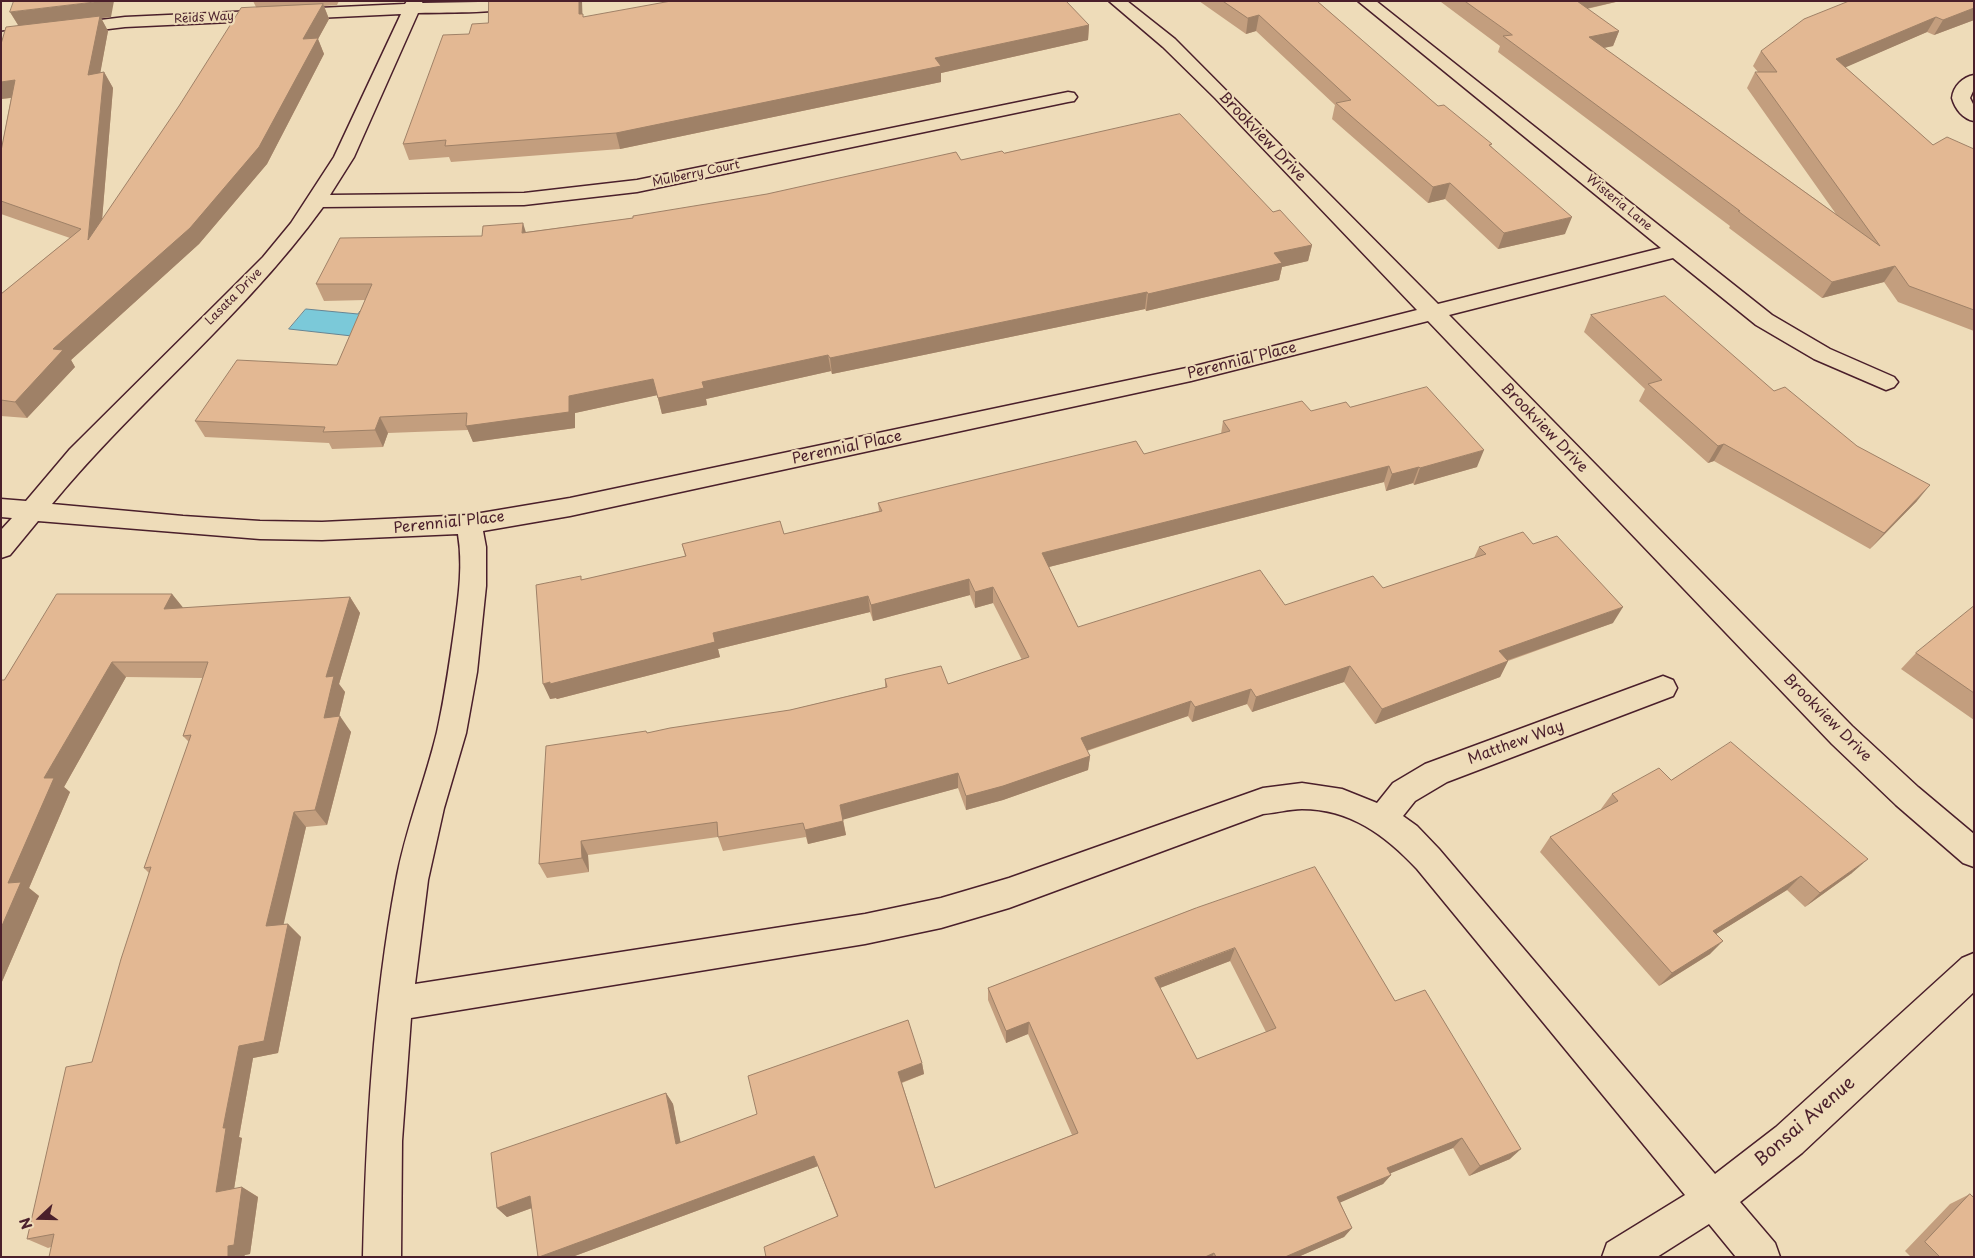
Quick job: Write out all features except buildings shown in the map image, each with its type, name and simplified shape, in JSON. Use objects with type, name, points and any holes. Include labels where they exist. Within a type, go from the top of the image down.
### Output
[{"type":"street","name":"Reids Way","points":[[1,37],[125,22],[414,5],[494,5],[528,1]]},
{"type":"street","name":"Brookview Drive","points":[[1117,1],[1169,43],[1221,94],[1842,735],[1907,796],[1974,852]]},
{"type":"street","name":"Wisteria Lane","points":[[1366,1],[1764,320],[1822,354],[1886,382]]},
{"type":"street","name":"Lasata Drive","points":[[1,548],[79,455],[270,261],[317,201],[344,158],[414,5]]},
{"type":"street","points":[[1974,80],[1967,84],[1961,95],[1962,103],[1974,116]]},
{"type":"street","name":"Mulberry Court","points":[[317,201],[378,202],[524,199],[637,186],[1068,97]]},
{"type":"street","name":"Perennial Place","points":[[1,508],[115,520],[260,530],[332,531],[469,524],[570,507],[1191,374],[1434,314],[1678,250]]},
{"type":"street","points":[[382,1257],[384,1141],[395,1004],[412,880],[429,808],[451,733],[463,672],[473,586],[473,547],[469,524]]},
{"type":"street","name":"Matthew Way","points":[[1383,819],[1404,792],[1436,773],[1663,688]]},
{"type":"street","points":[[395,1004],[855,931],[941,913],[1009,893],[1263,801],[1302,796],[1342,802],[1383,819],[1406,836],[1428,859],[1760,1257]]},
{"type":"street","name":"Bonsai Avenue","points":[[1621,1257],[1712,1200],[1789,1140],[1974,969]]},
{"type":"water","points":[[306,309],[358,314],[360,311],[368,311],[352,336],[289,329]]}]
